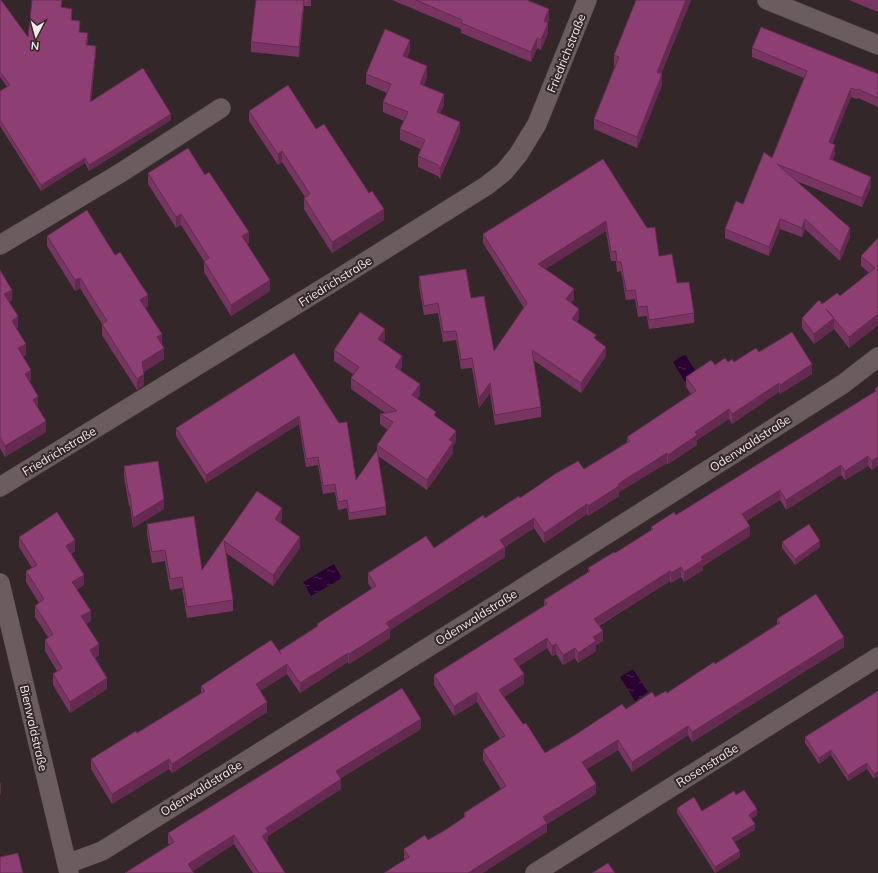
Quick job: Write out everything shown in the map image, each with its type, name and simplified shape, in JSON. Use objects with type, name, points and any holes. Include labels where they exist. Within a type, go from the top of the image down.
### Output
[{"type":"street","name":"Friedrichstraße","points":[[0,487],[333,282],[486,186],[504,172],[518,155],[537,124],[587,0]]},
{"type":"street","points":[[767,0],[878,44]]},
{"type":"street","points":[[0,245],[122,172],[221,108]]},
{"type":"street","name":"Odenwaldstraße","points":[[68,869],[102,851],[502,601],[843,384],[878,357]]},
{"type":"street","name":"Bienwaldstraße","points":[[0,583],[68,869]]},
{"type":"street","name":"Rosenstraße","points":[[535,873],[878,657]]},
{"type":"water","points":[[685,354],[698,375],[685,382],[673,362]]},
{"type":"water","points":[[334,564],[342,578],[311,596],[303,582]]},
{"type":"water","points":[[633,669],[648,692],[635,701],[620,677]]},
{"type":"building","points":[[0,0],[28,37],[32,0],[62,0],[61,7],[72,9],[71,20],[80,21],[79,32],[88,33],[86,45],[96,46],[90,102],[143,68],[171,114],[89,165],[85,158],[41,185],[0,120],[0,91],[10,85],[0,72]]},
{"type":"building","points":[[256,0],[304,0],[299,47],[251,42]]},
{"type":"building","points":[[416,0],[527,0],[549,9],[544,21],[548,23],[541,40],[537,38],[531,52],[461,23],[462,20]]},
{"type":"building","points":[[636,0],[686,0],[657,72],[662,74],[637,137],[594,119],[619,57],[614,55]]},
{"type":"building","points":[[761,27],[878,74],[878,98],[858,89],[851,88],[829,142],[835,145],[830,159],[871,177],[862,198],[777,164],[850,228],[840,252],[805,219],[802,228],[780,219],[769,247],[725,229],[736,201],[743,204],[764,152],[772,158],[807,71],[752,48]]},
{"type":"building","points":[[385,29],[410,40],[403,56],[427,66],[420,84],[444,94],[437,112],[460,122],[440,169],[438,165],[418,156],[425,140],[400,129],[408,112],[383,102],[391,84],[366,74]]},
{"type":"building","points":[[288,85],[316,129],[324,124],[369,193],[372,191],[384,209],[332,242],[304,198],[310,194],[282,151],[278,154],[249,111]]},
{"type":"building","points":[[188,148],[205,175],[209,172],[249,232],[242,236],[270,280],[231,305],[204,261],[209,258],[181,214],[176,217],[148,173]]},
{"type":"building","points":[[603,159],[647,228],[655,227],[659,256],[672,254],[677,283],[689,282],[694,313],[649,320],[647,306],[638,307],[635,290],[626,291],[621,262],[617,262],[616,251],[611,252],[606,221],[538,264],[574,289],[566,299],[579,309],[572,319],[596,335],[594,338],[606,347],[581,383],[532,350],[541,407],[495,415],[490,383],[479,398],[472,358],[461,360],[456,331],[443,332],[438,303],[424,306],[419,276],[466,269],[471,298],[484,296],[494,351],[527,303],[483,234]]},
{"type":"building","points":[[87,210],[115,255],[120,252],[148,295],[140,300],[162,334],[157,337],[164,348],[142,362],[144,374],[137,379],[102,324],[107,321],[80,278],[75,280],[47,236]]},
{"type":"building","points":[[878,238],[878,314],[849,337],[834,318],[814,334],[802,318],[819,300],[822,304],[837,293],[840,296],[875,268],[861,256]]},
{"type":"building","points":[[0,270],[12,290],[4,294],[18,316],[12,321],[26,344],[18,348],[31,370],[25,374],[38,396],[33,400],[46,421],[5,446],[0,437]]},
{"type":"building","points":[[360,312],[385,329],[378,339],[402,356],[395,367],[420,384],[412,395],[436,412],[434,415],[456,431],[449,440],[453,442],[427,480],[377,445],[393,422],[380,414],[397,411],[351,378],[359,367],[334,350]]},
{"type":"building","points":[[792,332],[812,364],[780,385],[779,383],[732,414],[729,409],[695,432],[697,435],[668,455],[667,453],[618,484],[619,486],[588,506],[587,504],[544,533],[534,518],[500,540],[505,547],[386,623],[390,628],[300,683],[287,664],[256,684],[267,702],[172,764],[169,759],[112,794],[91,759],[136,731],[137,733],[205,691],[201,686],[271,640],[281,654],[279,651],[318,626],[317,624],[376,586],[368,573],[426,536],[434,548],[483,515],[485,518],[519,496],[520,498],[555,474],[578,461],[584,469],[630,441],[627,437],[696,391],[686,377],[711,360],[715,365],[725,358],[728,362],[732,359],[734,362],[756,348],[759,352]]},
{"type":"building","points":[[294,353],[339,423],[347,422],[356,480],[377,450],[386,507],[349,513],[347,500],[338,502],[335,484],[323,486],[318,457],[306,459],[299,416],[206,475],[176,428]]},
{"type":"building","points":[[878,386],[878,457],[872,461],[868,456],[845,471],[841,465],[786,500],[780,490],[742,514],[750,526],[701,557],[703,560],[684,572],[681,567],[671,573],[670,571],[594,619],[603,631],[593,637],[596,641],[578,653],[575,648],[563,655],[556,644],[552,646],[547,638],[514,659],[524,674],[499,690],[523,724],[526,723],[545,753],[622,704],[626,709],[652,692],[655,697],[666,691],[667,693],[714,662],[715,664],[780,623],[777,619],[816,594],[844,637],[692,732],[688,726],[632,762],[618,740],[582,762],[596,784],[543,817],[547,823],[468,873],[384,873],[409,857],[404,849],[425,835],[428,840],[447,829],[466,816],[464,813],[506,786],[483,750],[505,736],[477,692],[454,706],[434,675],[547,604],[544,600],[590,571],[588,568],[653,529],[651,527],[674,512],[676,515],[876,391],[875,389]]},
{"type":"building","points":[[158,461],[164,499],[133,518],[124,466]]},
{"type":"building","points":[[257,491],[282,508],[275,519],[300,537],[273,575],[224,541],[233,600],[187,607],[182,577],[170,579],[165,550],[152,552],[147,524],[194,516],[202,570]]},
{"type":"building","points":[[57,512],[75,540],[66,546],[84,575],[72,582],[91,611],[81,616],[99,644],[90,650],[107,678],[70,702],[53,674],[62,668],[45,640],[53,634],[35,606],[44,599],[26,571],[37,565],[19,537]]},
{"type":"building","points":[[809,524],[820,541],[795,559],[782,542]]},
{"type":"building","points":[[402,688],[421,719],[336,771],[341,779],[266,828],[268,832],[262,836],[285,873],[259,873],[234,835],[188,864],[194,873],[125,873],[174,842],[168,833]]},
{"type":"building","points":[[878,691],[878,771],[874,774],[867,763],[848,775],[831,750],[819,758],[805,737]]},
{"type":"building","points":[[744,790],[757,809],[749,815],[755,824],[732,838],[740,851],[715,867],[677,808],[694,797],[702,811],[734,791],[736,795]]},
{"type":"building","points":[[18,853],[23,873],[0,873],[0,857]]},
{"type":"building","points":[[608,863],[615,873],[592,873]]}]
